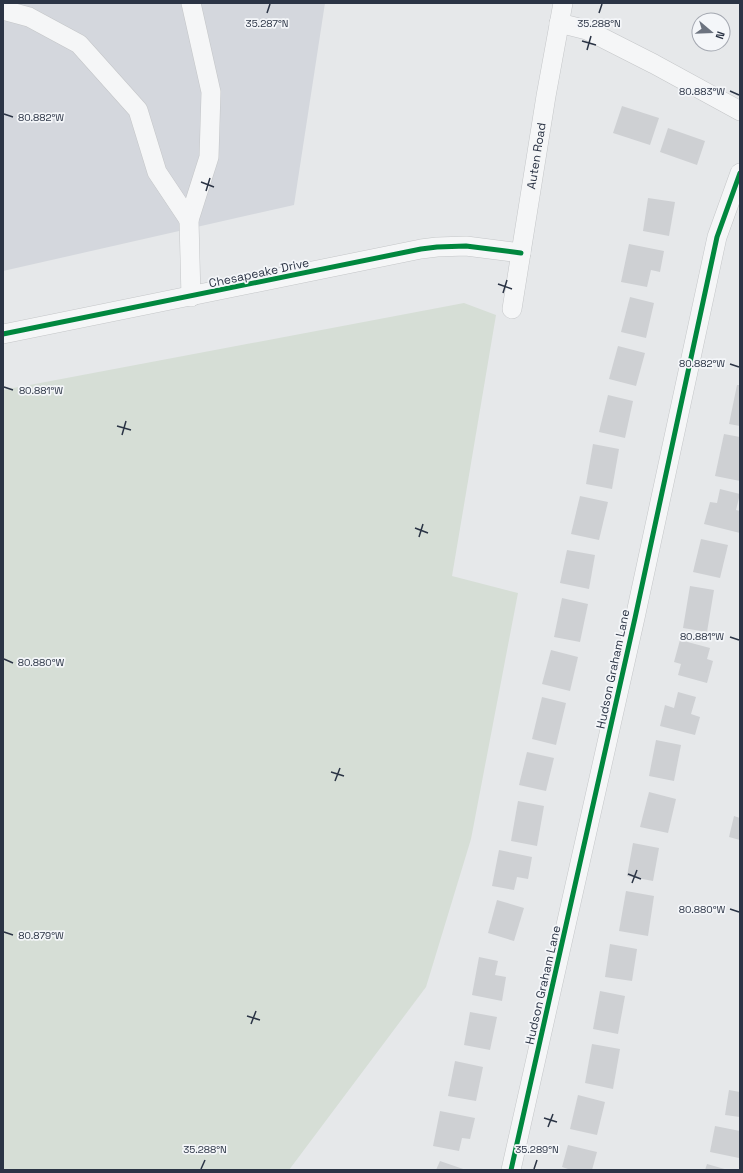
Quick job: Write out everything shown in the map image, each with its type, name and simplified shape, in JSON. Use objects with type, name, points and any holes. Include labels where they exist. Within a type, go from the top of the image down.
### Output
[{"type":"street","points":[[191,3],[211,92],[209,157],[189,220],[191,297]]},
{"type":"street","name":"Auten Road","points":[[512,308],[546,96],[563,3]]},
{"type":"street","points":[[3,10],[29,17],[79,44],[138,110],[157,172],[189,220]]},
{"type":"street","points":[[559,23],[587,30],[654,64],[740,111]]},
{"type":"street","name":"Hudson Graham Lane","points":[[511,1170],[636,611],[717,237],[740,173]]},
{"type":"street","name":"Chesapeake Drive","points":[[3,334],[432,248],[466,246],[521,253]]},
{"type":"shaded area","points":[[3,3],[325,3],[294,205],[3,271]]},
{"type":"shaded area","points":[[464,303],[496,315],[452,576],[518,593],[471,839],[426,987],[289,1170],[3,1170],[3,390]]},
{"type":"building","points":[[622,106],[659,118],[650,145],[613,133]]},
{"type":"building","points":[[668,128],[705,141],[697,165],[660,152]]},
{"type":"building","points":[[648,198],[675,202],[669,236],[643,231]]},
{"type":"building","points":[[629,244],[664,251],[660,272],[651,270],[647,287],[621,282]]},
{"type":"building","points":[[630,297],[654,303],[646,338],[621,332]]},
{"type":"building","points":[[618,346],[645,353],[636,386],[609,379]]},
{"type":"building","points":[[737,385],[740,385],[740,426],[729,424]]},
{"type":"building","points":[[608,395],[633,401],[625,438],[599,432]]},
{"type":"building","points":[[724,434],[740,437],[740,481],[715,476]]},
{"type":"building","points":[[593,444],[619,449],[612,489],[586,484]]},
{"type":"building","points":[[720,489],[740,494],[736,510],[740,511],[740,533],[704,524],[710,502],[717,503]]},
{"type":"building","points":[[580,496],[608,502],[599,540],[571,534]]},
{"type":"building","points":[[701,539],[728,545],[720,578],[693,572]]},
{"type":"building","points":[[567,550],[595,555],[589,589],[560,583]]},
{"type":"building","points":[[690,586],[714,590],[707,632],[683,628]]},
{"type":"building","points":[[562,598],[588,604],[580,642],[554,637]]},
{"type":"building","points":[[680,640],[710,648],[707,659],[713,661],[707,683],[678,675],[681,664],[674,662]]},
{"type":"building","points":[[551,650],[578,657],[570,691],[542,684]]},
{"type":"building","points":[[678,692],[696,697],[691,714],[700,717],[695,735],[660,726],[665,705],[674,708]]},
{"type":"building","points":[[542,697],[566,703],[556,745],[532,739]]},
{"type":"building","points":[[656,740],[681,745],[674,781],[649,776]]},
{"type":"building","points":[[527,752],[554,758],[546,791],[519,785]]},
{"type":"building","points":[[649,792],[676,799],[668,833],[640,827]]},
{"type":"building","points":[[518,801],[544,806],[537,846],[511,841]]},
{"type":"building","points":[[734,816],[740,818],[740,840],[729,837]]},
{"type":"building","points":[[633,843],[659,848],[653,881],[627,876]]},
{"type":"building","points":[[499,850],[532,857],[528,879],[517,877],[514,890],[492,886]]},
{"type":"building","points":[[626,891],[654,896],[648,936],[619,931]]},
{"type":"building","points":[[497,900],[524,908],[514,941],[488,933]]},
{"type":"building","points":[[610,944],[637,949],[632,981],[605,977]]},
{"type":"building","points":[[479,957],[498,961],[495,975],[506,977],[502,1001],[472,995]]},
{"type":"building","points":[[600,991],[625,996],[618,1034],[593,1029]]},
{"type":"building","points":[[470,1012],[497,1017],[490,1050],[464,1045]]},
{"type":"building","points":[[592,1044],[620,1049],[613,1089],[585,1083]]},
{"type":"building","points":[[455,1061],[483,1067],[476,1101],[448,1096]]},
{"type":"building","points":[[729,1090],[740,1092],[740,1117],[725,1115]]},
{"type":"building","points":[[578,1095],[605,1102],[597,1135],[570,1129]]},
{"type":"building","points":[[440,1111],[475,1118],[470,1139],[462,1138],[459,1151],[433,1146]]},
{"type":"building","points":[[715,1126],[740,1131],[739,1158],[710,1152]]},
{"type":"building","points":[[568,1145],[597,1152],[592,1170],[571,1170],[562,1167]]},
{"type":"building","points":[[440,1161],[466,1170],[436,1170]]},
{"type":"building","points":[[707,1164],[728,1170],[705,1170]]},
{"type":"cycle path","points":[[511,1170],[635,618],[717,237],[740,173]]},
{"type":"cycle path","points":[[3,334],[421,249],[466,246],[521,253]]}]
